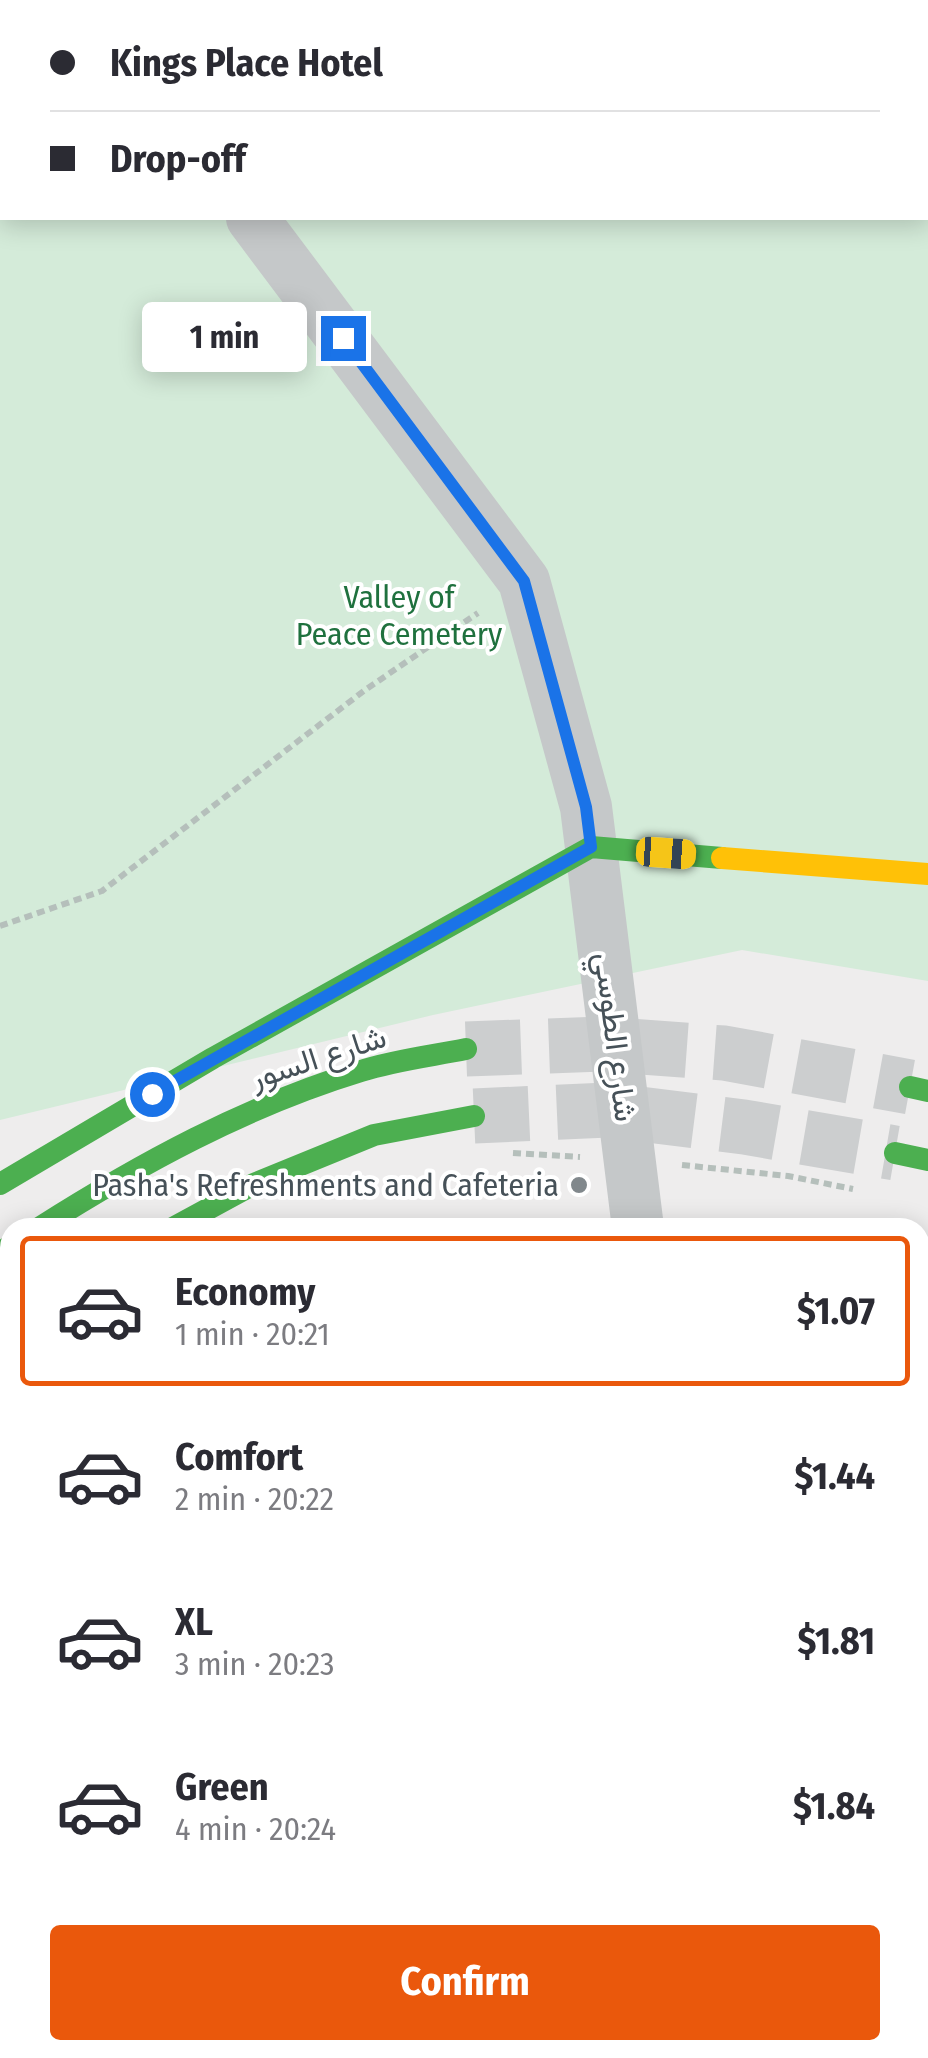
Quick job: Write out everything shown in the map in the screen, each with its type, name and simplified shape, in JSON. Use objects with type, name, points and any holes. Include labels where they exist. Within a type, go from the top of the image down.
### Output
[{"type":"street","points":[[253,220],[524,581]]},
{"type":"street","name":"شارع الطوسي","points":[[524,581],[586,807],[637,1218]]},
{"type":"street","points":[[0,1184],[213,1058],[591,847],[928,874]]},
{"type":"street","name":"شارع السور","points":[[54,1218],[110,1181],[222,1123],[364,1070],[466,1049]]},
{"type":"street","points":[[191,1218],[254,1184],[374,1135],[474,1116]]},
{"type":"street","points":[[895,1153],[928,1160]]},
{"type":"path","points":[[0,926],[102,891],[365,690],[524,581]]},
{"type":"green space","name":"Valley of Peace Cemetery","points":[[0,220],[928,220],[928,981],[742,950],[433,1015],[0,1120]]},
{"type":"tunnel","points":[[466,1049],[602,1044],[724,1053],[910,1087]]},
{"type":"tunnel","points":[[474,1116],[608,1110],[744,1127],[895,1153]]},
{"type":"traffic: fast","points":[[0,1184],[213,1058],[591,847],[722,858]]},
{"type":"traffic: fast","points":[[55,1218],[155,1159],[276,1101],[374,1067],[466,1049]]},
{"type":"traffic: fast","points":[[910,1087],[928,1091]]},
{"type":"traffic: fast","points":[[191,1218],[254,1184],[374,1135],[474,1116]]},
{"type":"traffic: fast","points":[[895,1153],[928,1160]]},
{"type":"traffic: slow","points":[[722,858],[928,874]]},
{"type":"place","name":"Pasha's Refreshments and Cafeteria","points":[[579,1185]]},
{"type":"route","points":[[152,1094],[591,847],[586,807],[524,581],[343,338]]}]
